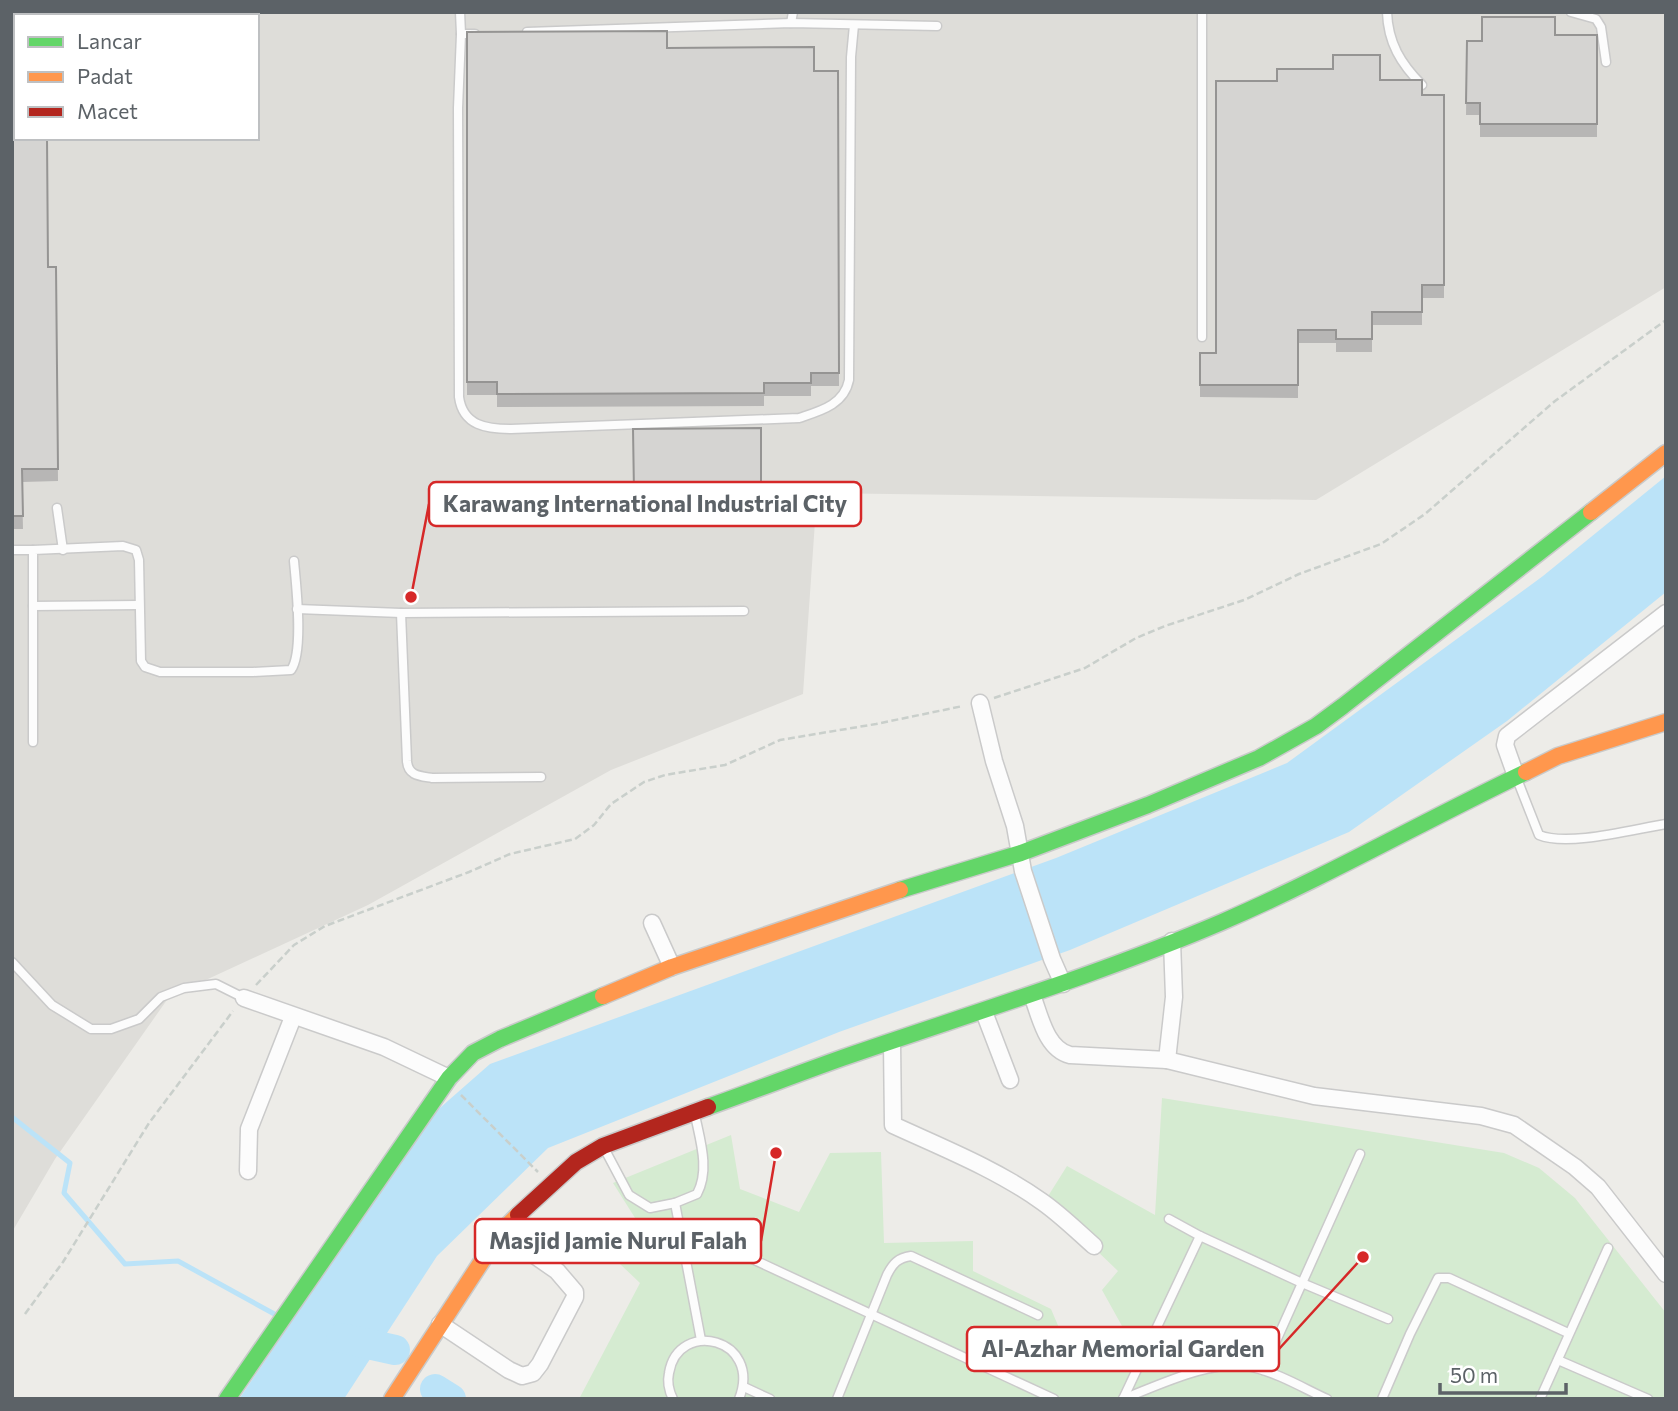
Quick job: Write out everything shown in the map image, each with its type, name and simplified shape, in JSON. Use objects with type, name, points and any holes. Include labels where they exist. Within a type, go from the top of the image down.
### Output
[{"type":"street","points":[[227,1399],[449,1078],[473,1053],[500,1039],[672,967],[955,872],[1021,853],[1148,805],[1259,758],[1316,726],[1666,453]]},
{"type":"street","points":[[1516,776],[1505,745],[1507,736],[1666,614]]},
{"type":"street","points":[[979,703],[994,761],[1016,826],[1023,871],[1063,984]]},
{"type":"street","points":[[392,1399],[501,1232],[576,1162],[603,1146],[840,1059],[1063,984],[1220,923],[1309,883],[1558,756],[1666,722]]},
{"type":"street","points":[[652,923],[672,967]]},
{"type":"street","points":[[1167,1060],[1174,997],[1172,941]]},
{"type":"street","points":[[1032,995],[1052,1044],[1060,1052],[1070,1055],[1167,1060],[1314,1096],[1481,1116],[1514,1125],[1575,1167],[1598,1187],[1666,1274]]},
{"type":"street","points":[[244,998],[384,1046],[449,1078]]},
{"type":"street","points":[[984,1012],[1010,1080]]},
{"type":"street","points":[[248,1171],[249,1129],[293,1017]]},
{"type":"street","points":[[892,1043],[893,1125],[1013,1183],[1042,1202],[1094,1246]]},
{"type":"street","points":[[440,1324],[522,1376],[533,1373],[540,1364],[575,1297],[575,1292],[556,1271],[501,1232]]},
{"type":"lane","points":[[460,12],[459,397],[463,412],[477,425],[486,429],[799,418],[830,407],[838,400],[847,389],[849,380],[851,57],[854,25]]},
{"type":"lane","points":[[791,23],[793,12]]},
{"type":"lane","points":[[832,12],[836,23]]},
{"type":"lane","points":[[1202,12],[1202,337]]},
{"type":"lane","points":[[1387,12],[1388,33],[1394,51],[1422,85]]},
{"type":"lane","points":[[1571,12],[1596,19],[1601,27],[1606,62]]},
{"type":"lane","points":[[513,32],[791,23],[937,26]]},
{"type":"lane","points":[[461,34],[487,33]]},
{"type":"lane","points":[[57,508],[63,550]]},
{"type":"lane","points":[[12,551],[133,548],[139,560],[141,661],[145,667],[160,672],[253,673],[291,670],[297,647],[294,561]]},
{"type":"lane","points":[[33,550],[33,742]]},
{"type":"lane","points":[[33,606],[139,605]]},
{"type":"lane","points":[[297,609],[401,613],[744,611]]},
{"type":"lane","points":[[401,613],[409,770],[414,774],[432,778],[541,777]]},
{"type":"lane","points":[[1516,776],[1539,835],[1550,840],[1666,824]]},
{"type":"lane","points":[[12,962],[52,1005],[91,1030],[111,1029],[139,1018],[160,997],[184,988],[216,984],[244,998]]},
{"type":"lane","points":[[603,1146],[629,1195],[650,1208],[675,1203],[697,1194],[701,1187],[703,1156],[695,1113]]},
{"type":"lane","points":[[1263,1370],[1360,1154]]},
{"type":"lane","points":[[675,1203],[701,1340]]},
{"type":"lane","points":[[1169,1219],[1302,1283],[1388,1319]]},
{"type":"lane","points":[[679,1225],[1054,1399]]},
{"type":"lane","points":[[1123,1399],[1200,1236]]},
{"type":"lane","points":[[1540,1399],[1608,1248]]},
{"type":"lane","points":[[838,1399],[870,1313],[893,1264],[901,1258],[911,1256],[1038,1315]]},
{"type":"lane","points":[[1382,1399],[1438,1278],[1449,1278],[1568,1333]]},
{"type":"lane","points":[[673,1399],[667,1379],[670,1365],[677,1353],[701,1340],[725,1345],[741,1363],[744,1387],[739,1399]]},
{"type":"lane","points":[[1558,1360],[1648,1399]]},
{"type":"lane","points":[[1123,1399],[1177,1377],[1222,1366],[1249,1366],[1263,1370],[1326,1399]]},
{"type":"lane","points":[[744,1387],[770,1399]]},
{"type":"path","points":[[25,1314],[63,1262],[149,1123],[244,998],[294,945],[325,926],[510,854],[575,839],[594,825],[611,804],[643,782],[665,775],[724,765],[780,740],[979,703],[1085,668],[1136,638],[1244,600],[1299,574],[1381,544],[1425,514],[1555,401],[1666,320]]},
{"type":"path","points":[[461,1096],[536,1169]]},
{"type":"shaded area","points":[[12,12],[1666,12],[1666,287],[1316,500],[817,493],[803,694],[611,770],[368,905],[169,997],[55,1159],[12,1232]]},
{"type":"green space","points":[[1162,1098],[1504,1153],[1539,1168],[1575,1198],[1666,1313],[1666,1399],[579,1399],[640,1283],[599,1244],[637,1221],[613,1183],[731,1135],[740,1189],[799,1212],[830,1153],[881,1152],[884,1243],[973,1241],[973,1271],[1051,1309],[1065,1342],[1122,1326],[1102,1290],[1118,1271],[1045,1201],[1067,1166],[1155,1215]]},
{"type":"water","points":[[1666,476],[1666,592],[1507,721],[1349,832],[1070,950],[839,1032],[548,1148],[437,1256],[344,1399],[239,1399],[433,1114],[490,1064],[1056,858],[1287,763],[1543,576]]},
{"type":"building","points":[[1482,17],[1555,17],[1555,35],[1597,35],[1597,124],[1480,124],[1480,103],[1466,103],[1467,41],[1482,41]]},
{"type":"building","points":[[14,22],[14,140],[47,140],[48,267],[56,267],[58,469],[22,469],[23,516],[12,516]]},
{"type":"building","points":[[667,31],[667,48],[814,47],[814,71],[838,71],[839,373],[811,373],[811,383],[764,383],[764,393],[497,394],[497,382],[467,382],[467,32]]},
{"type":"building","points":[[1333,55],[1380,55],[1380,80],[1422,80],[1422,95],[1444,95],[1444,285],[1422,285],[1422,312],[1372,312],[1372,339],[1336,339],[1336,330],[1298,330],[1298,385],[1200,385],[1200,353],[1216,353],[1216,81],[1277,81],[1277,69],[1333,69]]},
{"type":"building","points":[[761,428],[761,491],[634,492],[633,429]]},
{"type":"waterway","points":[[12,1117],[70,1163],[64,1193],[125,1264],[178,1261],[278,1316]]},
{"type":"waterway","points":[[341,1338],[395,1350]]},
{"type":"waterway","points":[[435,1389],[451,1399]]},
{"type":"traffic: fast","points":[[900,890],[1021,853],[1148,805],[1259,758],[1316,726],[1343,706],[1591,512]]},
{"type":"traffic: fast","points":[[708,1107],[842,1058],[1081,977],[1222,922],[1526,772]]},
{"type":"traffic: fast","points":[[227,1399],[449,1078],[473,1053],[603,996]]},
{"type":"traffic: slow","points":[[1591,512],[1666,453]]},
{"type":"traffic: slow","points":[[1526,772],[1558,756],[1666,722]]},
{"type":"traffic: slow","points":[[603,996],[672,967],[900,890]]},
{"type":"traffic: slow","points":[[392,1399],[501,1232],[518,1215]]},
{"type":"traffic: jam","points":[[518,1215],[576,1162],[603,1146],[708,1107]]},
{"type":"place","name":"Karawang International Industrial City","points":[[411,597]]},
{"type":"place","name":"Masjid Jamie Nurul Falah","points":[[776,1153]]},
{"type":"place","name":"Al-Azhar Memorial Garden","points":[[1363,1257]]}]
